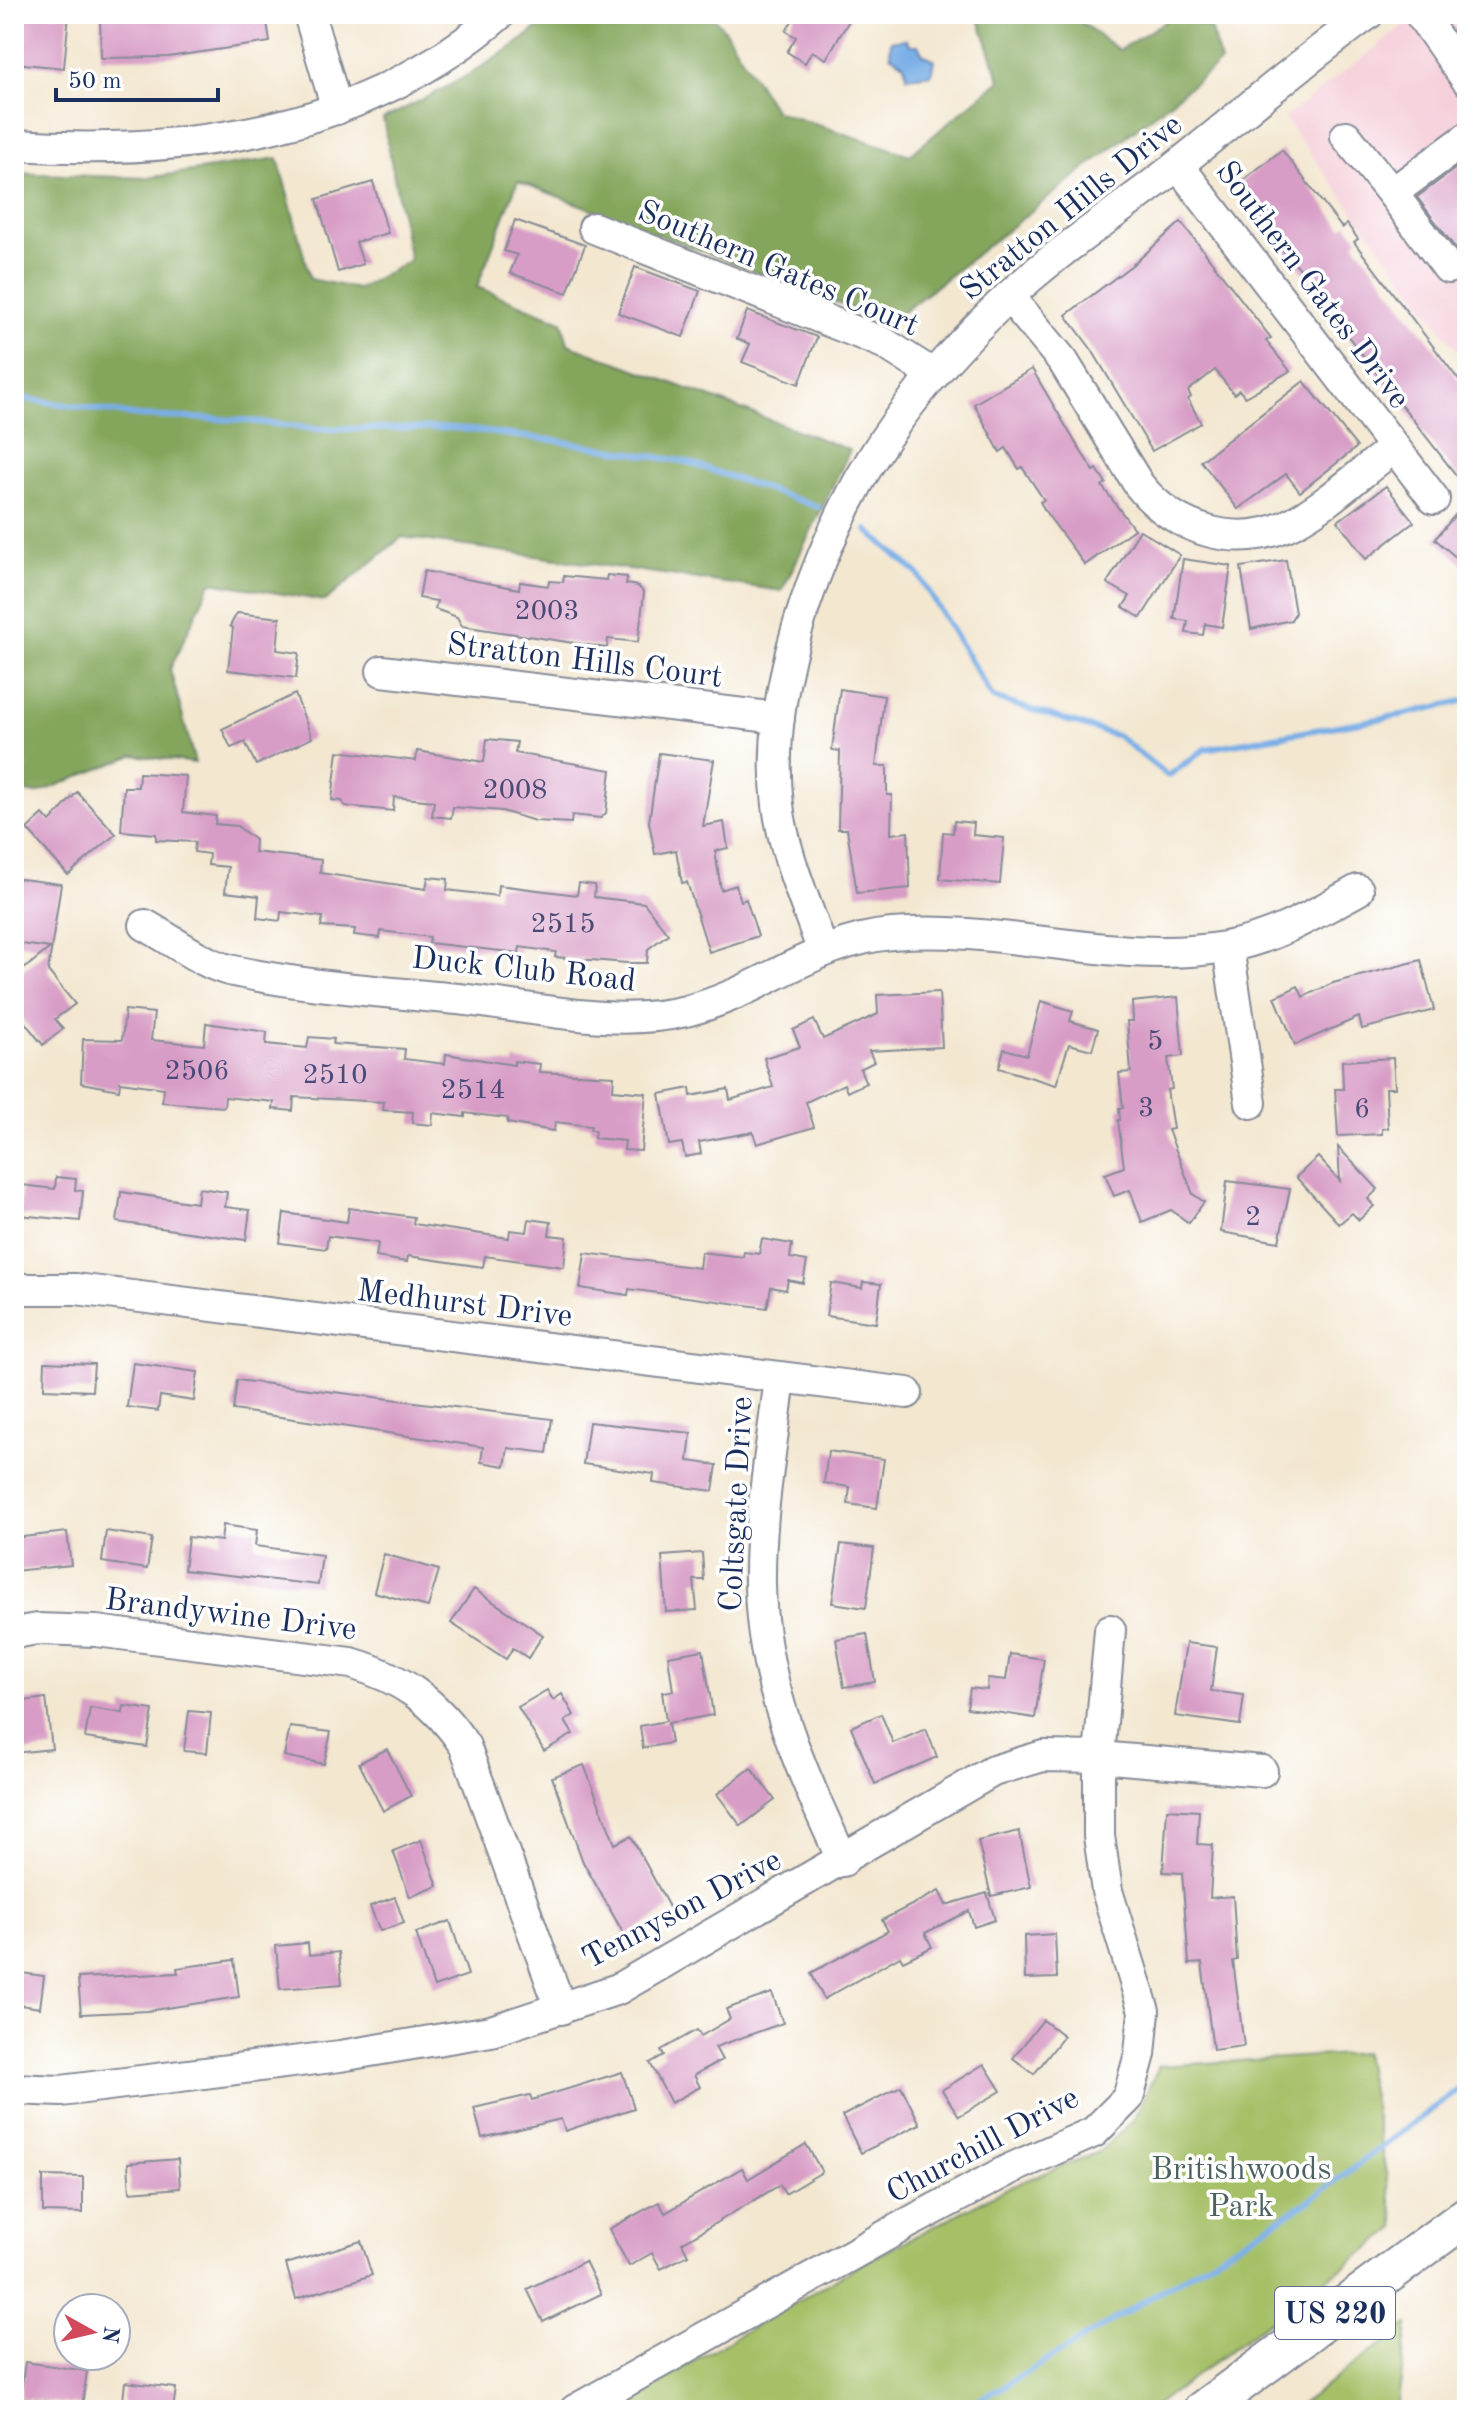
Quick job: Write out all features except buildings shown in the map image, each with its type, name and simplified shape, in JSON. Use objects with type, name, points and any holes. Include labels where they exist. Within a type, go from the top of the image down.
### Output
[{"type":"main road","name":"US 220","points":[[1203,2410],[1467,2216]]},
{"type":"street","points":[[309,14],[337,109]]},
{"type":"street","points":[[14,145],[132,149],[245,135],[337,109],[444,55],[500,14]]},
{"type":"street","name":"Stratton Hills Drive","points":[[822,949],[786,844],[778,806],[779,718],[800,628],[834,533],[876,455],[934,375],[1009,296],[1368,14]]},
{"type":"street","points":[[1420,14],[1461,59]]},
{"type":"street","points":[[1346,136],[1448,268]]},
{"type":"street","points":[[1392,193],[1467,138]]},
{"type":"street","name":"Southern Gates Drive","points":[[1178,165],[1434,499]]},
{"type":"street","name":"Southern Gates Court","points":[[594,228],[884,343],[934,375]]},
{"type":"street","name":"Southern Gates Drive","points":[[1009,296],[1063,361],[1139,485],[1152,501],[1187,524],[1224,535],[1245,535],[1295,522],[1394,448]]},
{"type":"street","name":"Stratton Hills Court","points":[[382,671],[779,718]]},
{"type":"street","name":"Duck Club Road","points":[[145,925],[225,969],[616,1018],[650,1017],[716,1003],[773,979],[822,949],[870,937],[918,932],[1010,938],[1107,950],[1193,951],[1228,947],[1296,924],[1358,890]]},
{"type":"street","points":[[1228,947],[1251,1103]]},
{"type":"street","name":"Medhurst Drive","points":[[14,1289],[76,1289],[907,1393]]},
{"type":"street","name":"Coltsgate Drive","points":[[780,1378],[760,1583],[764,1636],[792,1750],[843,1861]]},
{"type":"street","name":"Brandywine Drive","points":[[14,1633],[37,1629],[96,1631],[351,1663],[379,1671],[425,1697],[447,1718],[465,1746],[561,2009]]},
{"type":"street","name":"Churchill Drive","points":[[575,2410],[910,2222],[1010,2169],[1094,2132],[1128,2098],[1140,2054],[1144,2011],[1107,1891],[1099,1836],[1099,1757],[1110,1630]]},
{"type":"street","name":"Tennyson Drive","points":[[14,2089],[61,2091],[340,2056],[491,2031],[561,2009],[618,1989],[843,1861],[993,1771],[1043,1756],[1099,1757],[1262,1771]]},
{"type":"shaded area","points":[[1419,14],[1467,14],[1467,364],[1284,118]]},
{"type":"green space","points":[[554,14],[710,14],[724,29],[775,111],[910,155],[1000,80],[977,14],[1070,14],[1119,50],[1177,14],[1210,28],[1221,62],[889,323],[518,181],[477,287],[562,321],[568,344],[850,450],[782,591],[402,537],[325,601],[211,582],[170,669],[195,763],[134,755],[36,794],[14,790],[14,173],[147,178],[278,158],[310,279],[358,289],[410,260],[383,119],[494,59]]},
{"type":"green space","name":"Britishwoods Park","points":[[1364,2053],[1396,2228],[1149,2410],[609,2410],[860,2265],[1011,2186],[1099,2152],[1133,2121],[1159,2066]]},
{"type":"green space","points":[[1408,2325],[1397,2410],[1293,2410]]},
{"type":"water","points":[[906,39],[934,60],[931,74],[907,77],[904,64],[890,55],[891,41]]},
{"type":"waterway","points":[[14,397],[139,416],[241,420],[316,429],[454,428],[559,441],[687,462],[818,507]]},
{"type":"waterway","points":[[867,530],[918,574],[993,698],[1118,736],[1168,776],[1205,749],[1401,715],[1467,700]]},
{"type":"waterway","points":[[959,2410],[1003,2387],[1309,2201],[1467,2083]]}]
